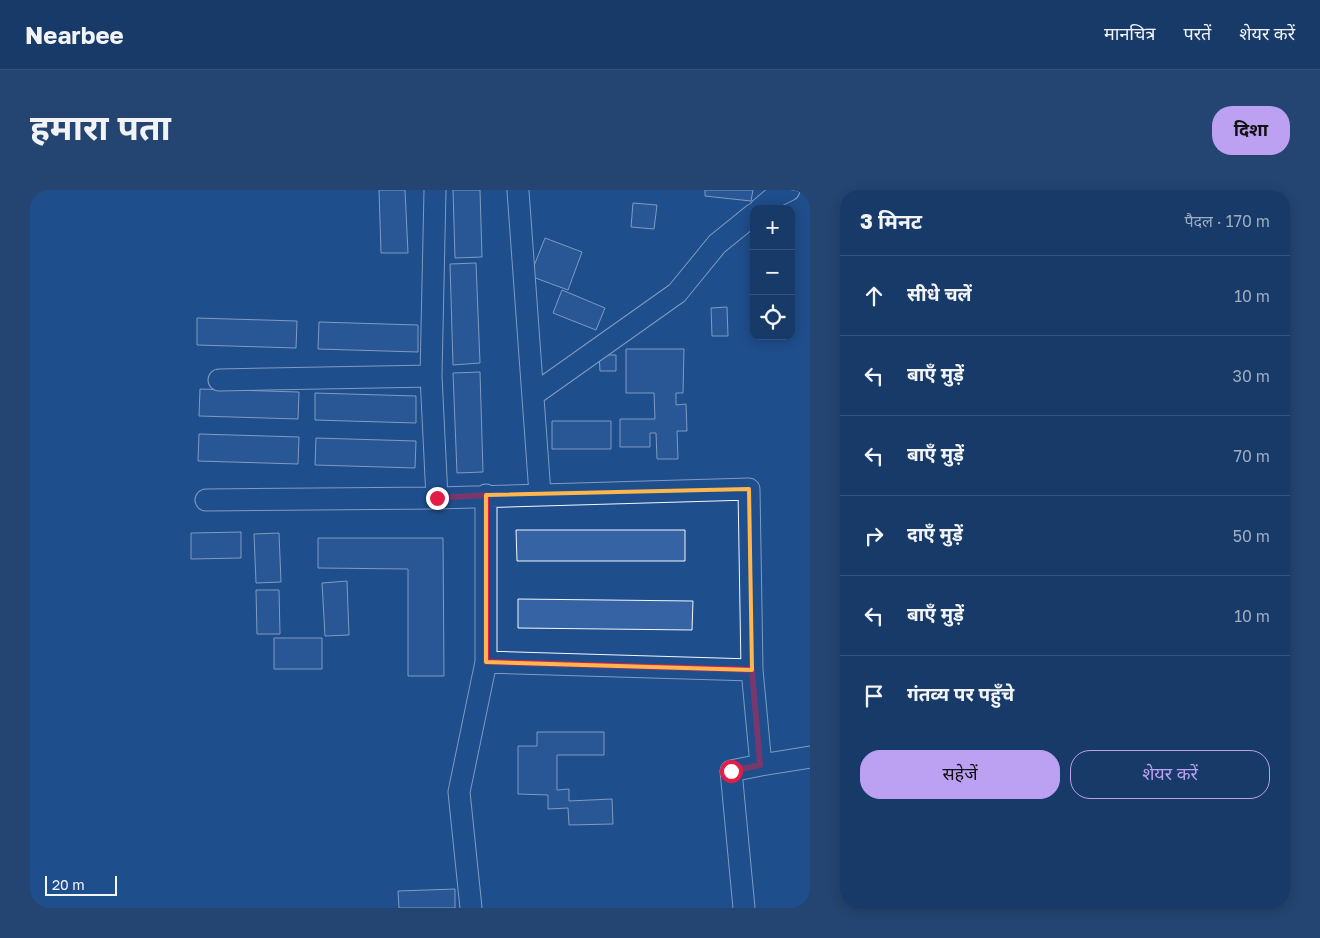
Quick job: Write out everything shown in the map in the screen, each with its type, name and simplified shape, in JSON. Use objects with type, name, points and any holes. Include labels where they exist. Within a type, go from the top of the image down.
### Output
[{"type":"street","points":[[435,190],[431,376],[437,498]]},
{"type":"street","points":[[765,205],[773,198],[789,190]]},
{"type":"street","points":[[518,191],[540,494]]},
{"type":"street","points":[[533,395],[677,293],[717,244],[750,217]]},
{"type":"street","points":[[219,380],[431,376]]},
{"type":"street","points":[[206,500],[437,498],[486,495],[749,489],[752,670],[760,765]]},
{"type":"street","points":[[470,908],[459,792],[486,662],[486,495]]},
{"type":"street","points":[[486,662],[752,670]]},
{"type":"street","points":[[744,908],[731,771],[810,757]]},
{"type":"highlighted area","points":[[749,489],[752,670],[486,662],[486,495]]},
{"type":"building","points":[[379,190],[405,190],[408,253],[381,253]]},
{"type":"building","points":[[453,190],[480,190],[482,257],[455,258]]},
{"type":"building","points":[[705,190],[753,190],[751,201],[705,196]]},
{"type":"building","points":[[633,203],[657,205],[654,229],[631,227]]},
{"type":"building","points":[[545,238],[582,252],[568,290],[530,276]]},
{"type":"building","points":[[476,263],[480,363],[453,365],[450,264]]},
{"type":"building","points":[[562,290],[605,308],[596,330],[553,313]]},
{"type":"building","points":[[727,307],[728,336],[712,336],[711,308]]},
{"type":"building","points":[[197,318],[297,321],[296,348],[197,345]]},
{"type":"building","points":[[319,322],[418,325],[418,352],[318,349]]},
{"type":"building","points":[[626,349],[684,349],[683,393],[676,393],[676,405],[686,404],[687,431],[677,431],[678,459],[657,459],[656,433],[650,433],[650,447],[620,447],[620,419],[655,419],[654,393],[626,393]]},
{"type":"building","points":[[599,355],[616,355],[616,371],[600,371]]},
{"type":"building","points":[[480,372],[483,472],[457,473],[453,373]]},
{"type":"building","points":[[200,389],[299,392],[298,419],[199,416]]},
{"type":"building","points":[[315,393],[416,396],[416,423],[315,420]]},
{"type":"building","points":[[552,421],[611,421],[611,449],[552,449]]},
{"type":"building","points":[[199,434],[299,437],[298,464],[198,461]]},
{"type":"building","points":[[316,438],[416,441],[415,468],[315,465]]},
{"type":"building","points":[[516,530],[685,530],[685,561],[517,561]]},
{"type":"building","points":[[241,532],[241,558],[191,559],[191,533]]},
{"type":"building","points":[[279,533],[281,582],[256,583],[254,534]]},
{"type":"building","points":[[318,538],[443,538],[444,676],[408,676],[408,569],[318,568]]},
{"type":"building","points":[[347,581],[349,635],[325,636],[322,583]]},
{"type":"building","points":[[256,590],[279,590],[280,634],[257,634]]},
{"type":"building","points":[[518,599],[693,601],[692,630],[518,628]]},
{"type":"building","points":[[274,638],[322,638],[322,669],[274,669]]},
{"type":"building","points":[[537,732],[604,732],[604,755],[557,755],[557,790],[569,789],[569,801],[612,799],[613,824],[569,825],[568,808],[548,809],[548,795],[518,794],[518,746],[537,746]]},
{"type":"building","points":[[455,889],[455,908],[399,908],[398,891]]},
{"type":"route","points":[[437,498],[486,495],[486,662],[752,670],[760,765],[731,771]]}]
